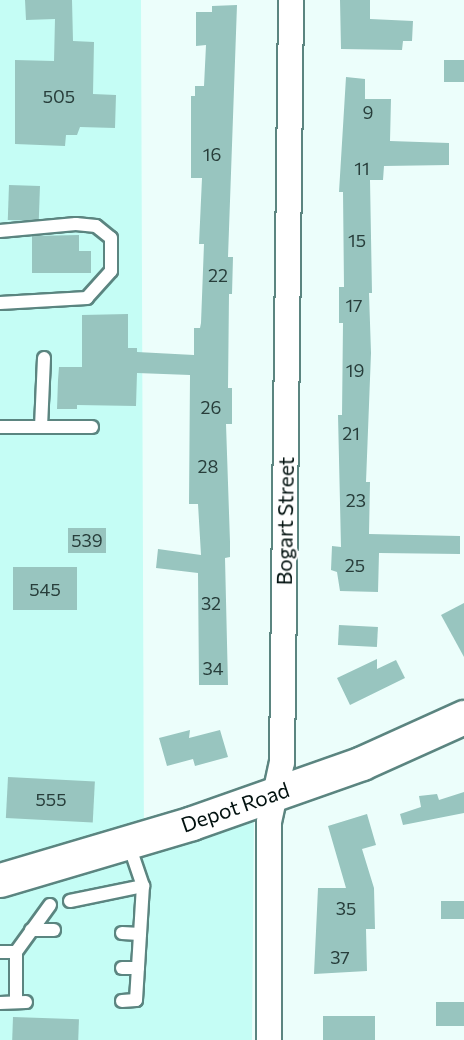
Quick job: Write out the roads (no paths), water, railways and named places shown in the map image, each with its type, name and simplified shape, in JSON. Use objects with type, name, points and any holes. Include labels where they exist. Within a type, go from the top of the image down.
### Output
[{"type":"street","name":"Bogart Street","points":[[269,1040],[269,822],[282,762],[291,0]]},
{"type":"street","name":"Depot Road","points":[[0,880],[275,794],[362,763],[464,717]]},
{"type":"lane","points":[[0,231],[96,226],[111,238],[111,249],[107,279],[87,298],[0,303]]},
{"type":"lane","points":[[41,427],[44,358]]},
{"type":"lane","points":[[0,427],[92,427]]},
{"type":"lane","points":[[122,1001],[136,1000],[143,886],[128,841]]},
{"type":"lane","points":[[70,901],[143,886]]},
{"type":"lane","points":[[0,1003],[21,1002],[20,970],[16,952],[50,905]]},
{"type":"lane","points":[[31,930],[54,930]]},
{"type":"lane","points":[[122,933],[140,934]]},
{"type":"lane","points":[[0,952],[16,952]]},
{"type":"lane","points":[[122,968],[138,968]]}]
